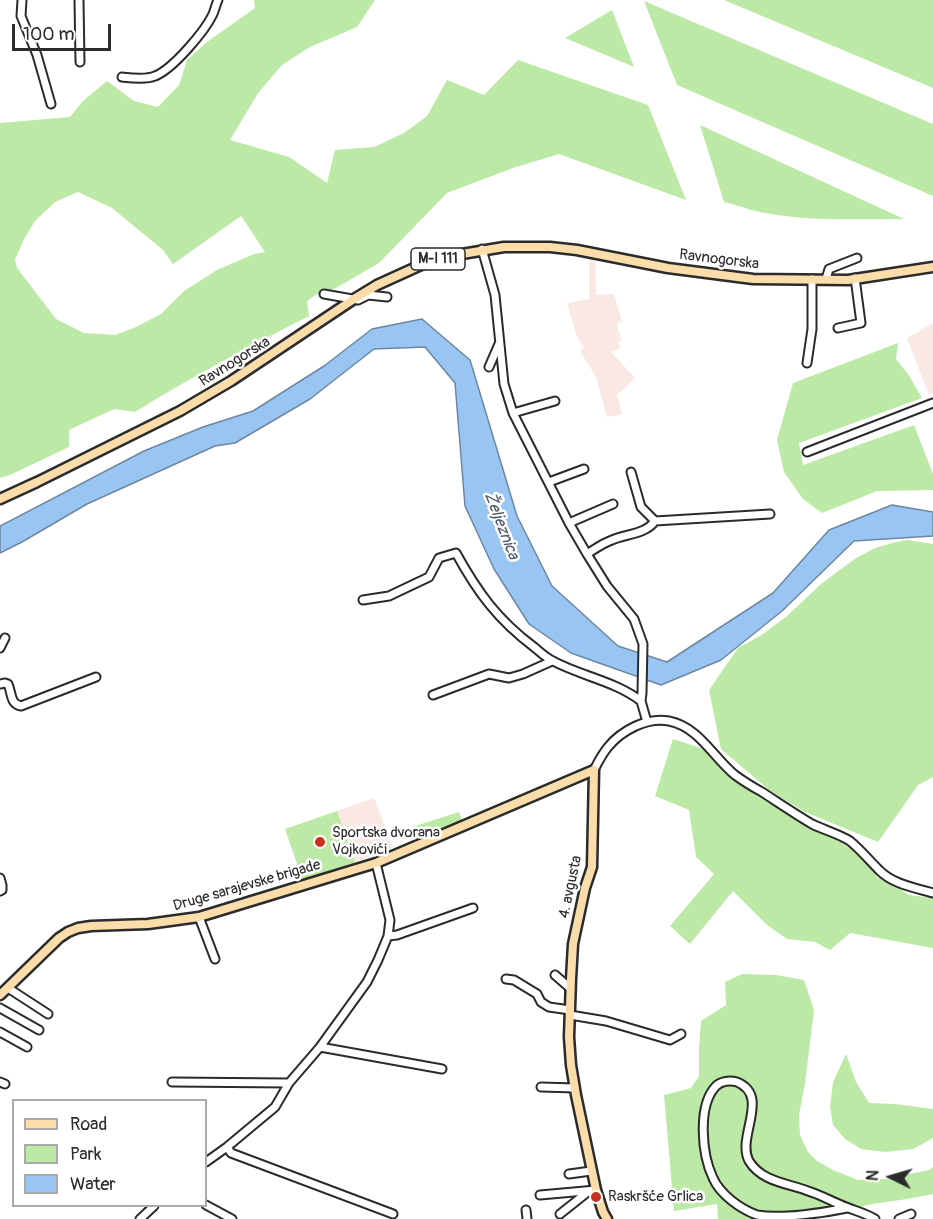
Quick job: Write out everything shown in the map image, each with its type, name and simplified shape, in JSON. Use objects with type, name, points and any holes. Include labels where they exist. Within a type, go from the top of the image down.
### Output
[{"type":"main road","name":"Ravnogorska","points":[[0,499],[180,411],[241,375],[354,299],[397,275],[444,257],[482,249],[550,247],[578,250],[668,268],[753,279],[855,279],[933,267]]},
{"type":"main road","name":"Druge sarajevske brigade","points":[[0,995],[58,938],[78,928],[148,924],[200,917],[376,863],[594,770]]},
{"type":"main road","name":"4. avgusta","points":[[594,770],[592,867],[573,944],[570,988],[571,1065],[593,1190],[607,1219]]},
{"type":"street","points":[[22,0],[21,16],[37,55],[51,104]]},
{"type":"street","points":[[79,0],[80,62]]},
{"type":"street","points":[[122,77],[154,77],[173,63],[195,40],[212,15],[218,0]]},
{"type":"street","points":[[482,249],[495,295],[504,384],[513,412],[587,554],[607,586],[634,619],[643,644],[642,697],[646,722]]},
{"type":"street","points":[[825,279],[829,269],[857,258]]},
{"type":"street","points":[[807,363],[812,329],[812,279]]},
{"type":"street","points":[[838,328],[861,323],[855,279]]},
{"type":"street","points":[[324,294],[358,300],[368,295],[387,297]]},
{"type":"street","points":[[489,367],[500,342]]},
{"type":"street","points":[[513,412],[555,401]]},
{"type":"street","points":[[807,452],[933,403]]},
{"type":"street","points":[[549,482],[584,469]]},
{"type":"street","points":[[631,472],[641,507],[655,521]]},
{"type":"street","points":[[569,523],[613,504]]},
{"type":"street","points":[[587,554],[611,540],[644,530],[655,521],[770,514]]},
{"type":"street","points":[[363,600],[389,596],[429,577],[439,558],[456,553],[471,581],[488,604],[517,634],[552,661],[642,697]]},
{"type":"street","points":[[0,648],[5,638]]},
{"type":"street","points":[[433,695],[489,674],[509,678],[552,661]]},
{"type":"street","points":[[0,684],[8,684],[13,702],[21,706],[96,677]]},
{"type":"street","points":[[594,770],[608,747],[619,737],[646,722],[671,721],[685,727],[700,738],[736,776],[814,825],[848,840],[888,877],[933,894]]},
{"type":"street","points":[[209,1156],[227,1148],[275,1107],[289,1083],[320,1047],[367,982],[388,936],[390,920],[376,863]]},
{"type":"street","points":[[0,878],[2,890],[0,891]]},
{"type":"street","points":[[388,936],[398,935],[473,908]]},
{"type":"street","points":[[200,917],[215,959]]},
{"type":"street","points":[[555,975],[570,988]]},
{"type":"street","points":[[506,980],[514,980],[537,993],[542,1002],[549,1007],[670,1040],[681,1034]]},
{"type":"street","points":[[8,988],[48,1014]]},
{"type":"street","points":[[0,1008],[39,1030]]},
{"type":"street","points":[[606,1021],[616,1029]]},
{"type":"street","points":[[0,1032],[27,1047]]},
{"type":"street","points":[[320,1047],[442,1069]]},
{"type":"street","points":[[847,1208],[802,1216],[771,1217],[747,1210],[722,1192],[713,1179],[707,1159],[704,1131],[705,1106],[718,1084],[735,1081],[742,1085],[750,1095],[752,1109],[745,1148],[755,1168],[776,1181],[809,1191],[875,1219]]},
{"type":"street","points":[[172,1082],[289,1083]]},
{"type":"street","points":[[541,1087],[575,1088]]},
{"type":"street","points":[[227,1148],[231,1153],[393,1214]]},
{"type":"street","points":[[569,1174],[591,1171]]},
{"type":"street","points":[[540,1195],[593,1190]]},
{"type":"street","points":[[560,1214],[593,1190]]},
{"type":"street","points":[[207,1206],[232,1219]]},
{"type":"street","points":[[140,1219],[150,1207]]},
{"type":"street","points":[[526,1210],[527,1219]]},
{"type":"street","points":[[899,1219],[911,1214]]},
{"type":"shaded area","points":[[589,260],[595,261],[596,295],[614,294],[622,322],[617,324],[621,340],[618,342],[620,348],[611,352],[635,378],[617,395],[622,414],[607,417],[596,377],[580,351],[584,348],[576,334],[567,303],[589,299]]},
{"type":"shaded area","points":[[933,323],[933,393],[929,395],[907,338]]},
{"type":"shaded area","points":[[374,798],[393,848],[355,862],[337,811]]},
{"type":"green space","points":[[254,0],[375,0],[357,27],[310,47],[282,65],[258,93],[230,140],[289,157],[327,183],[335,150],[374,147],[404,133],[427,116],[447,80],[484,95],[518,60],[648,105],[686,200],[559,154],[513,168],[447,193],[379,263],[336,288],[317,294],[307,301],[309,316],[221,362],[135,412],[114,409],[69,430],[69,447],[0,478],[0,123],[70,117],[83,101],[107,81],[134,101],[158,107],[179,85],[187,60],[207,42],[255,8]],"holes":[[[78,192],[112,208],[163,250],[173,264],[241,216],[265,252],[254,254],[217,270],[184,291],[161,314],[136,327],[115,335],[84,333],[56,319],[17,268],[15,260],[35,221],[55,202]]]},
{"type":"green space","points":[[724,0],[933,0],[933,88]]},
{"type":"green space","points":[[644,1],[933,124],[933,196],[677,85]]},
{"type":"green space","points":[[612,10],[634,67],[565,38]]},
{"type":"green space","points":[[700,125],[904,219],[827,219],[789,216],[751,210],[724,202]]},
{"type":"green space","points":[[898,343],[896,359],[922,398],[799,443],[803,465],[914,425],[933,474],[933,490],[877,491],[822,513],[803,499],[784,472],[777,440],[793,383]]},
{"type":"green space","points":[[907,540],[933,544],[933,777],[918,785],[878,842],[805,812],[769,790],[721,749],[709,690],[738,648],[763,634],[787,616],[821,584],[856,558],[875,548]]},
{"type":"green space","points":[[673,739],[707,750],[737,780],[861,855],[878,878],[893,884],[909,895],[933,898],[933,948],[850,933],[830,950],[815,942],[787,939],[767,925],[733,891],[690,944],[670,926],[714,874],[696,857],[689,810],[655,796]]},
{"type":"green space","points":[[337,811],[355,862],[303,881],[285,829]]},
{"type":"green space","points":[[459,812],[463,822],[414,842],[409,828]]},
{"type":"green space","points":[[742,974],[776,975],[804,980],[814,1010],[799,1115],[800,1135],[808,1152],[817,1161],[833,1170],[858,1180],[885,1179],[929,1170],[933,1167],[933,1194],[872,1204],[809,1219],[718,1219],[717,1204],[674,1211],[664,1095],[691,1088],[699,1076],[701,1021],[726,1005],[725,982]]},
{"type":"green space","points":[[846,1054],[856,1082],[869,1103],[933,1109],[933,1138],[913,1149],[885,1152],[861,1149],[845,1139],[833,1125],[830,1107],[833,1082]]},
{"type":"water","name":"Željeznica","points":[[422,319],[470,360],[517,516],[552,586],[618,646],[667,662],[773,593],[829,530],[892,505],[933,512],[933,536],[854,541],[782,611],[721,660],[661,685],[571,653],[529,624],[494,569],[465,506],[455,383],[425,347],[374,349],[310,399],[235,443],[215,446],[87,504],[0,553],[0,526],[144,451],[203,427],[253,411],[324,366],[372,329]]},
{"type":"place","name":"Sportska dvorana Vojkovići","points":[[320,842]]},
{"type":"place","name":"Raskršće Grlica","points":[[596,1197]]}]
